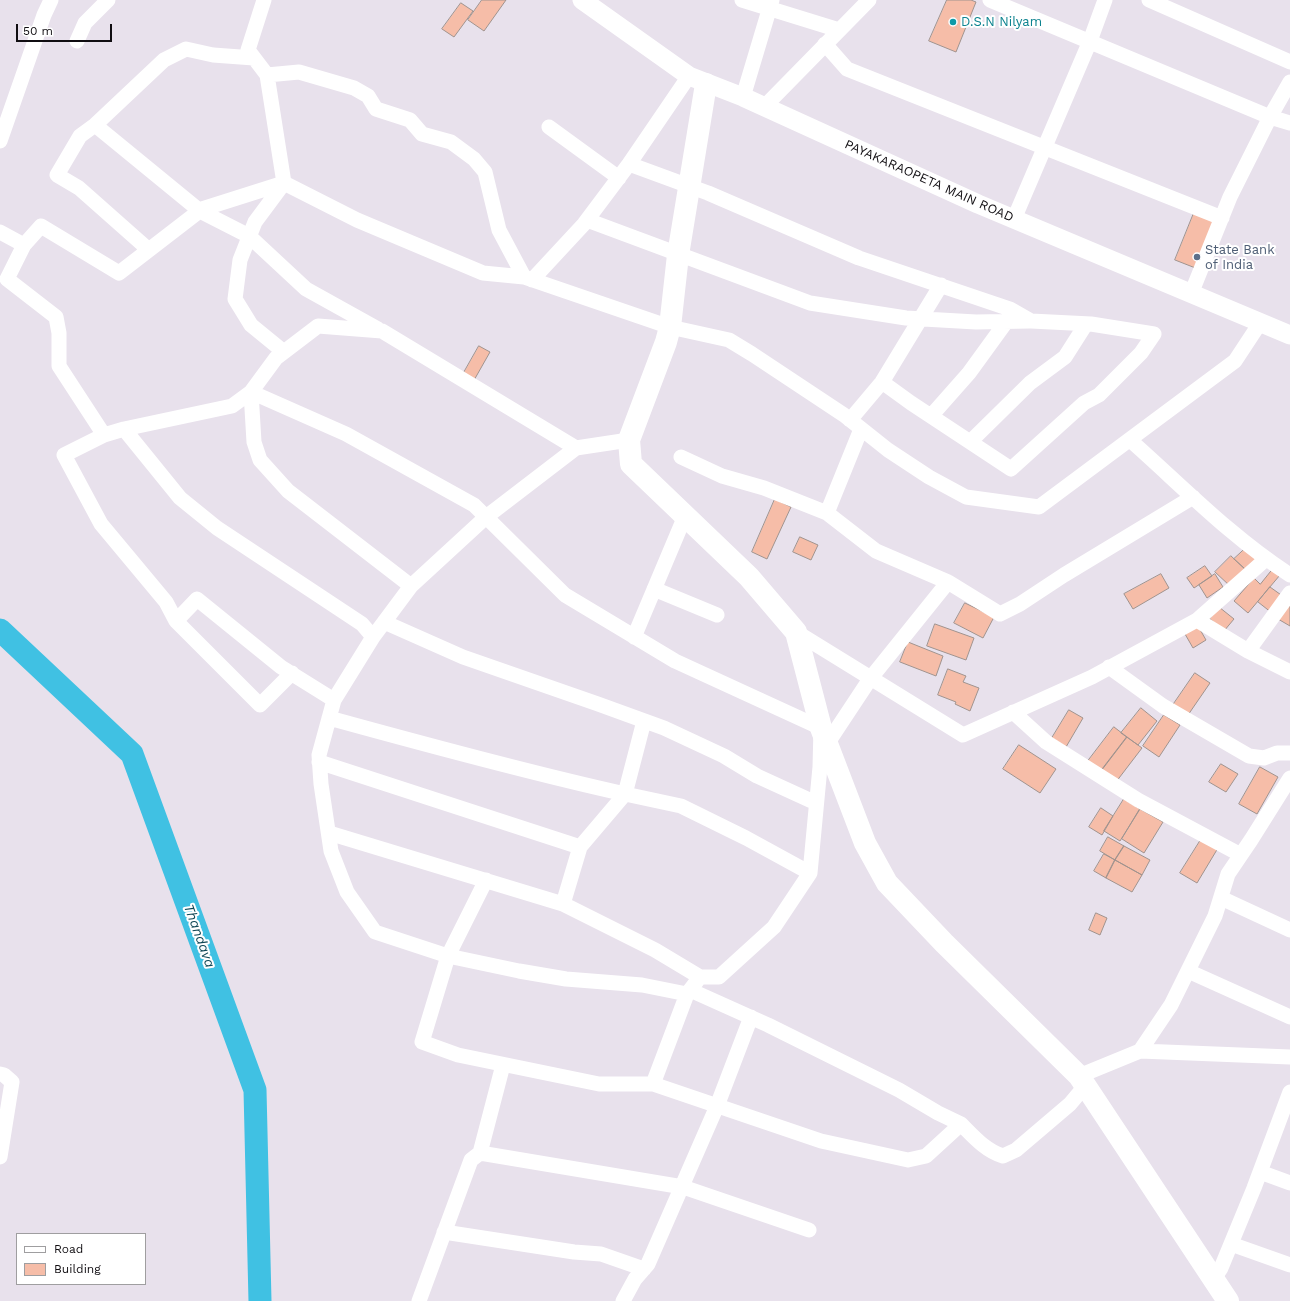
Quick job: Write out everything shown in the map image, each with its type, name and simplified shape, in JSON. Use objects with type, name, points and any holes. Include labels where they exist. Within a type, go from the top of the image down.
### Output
[{"type":"main road","points":[[698,80],[688,186],[670,327],[666,342],[629,440],[631,464],[749,577],[796,632],[824,736],[865,843],[887,883],[944,943],[1082,1081],[1228,1301]]},
{"type":"street","points":[[0,141],[44,15],[51,0]]},
{"type":"street","points":[[77,41],[85,23],[108,0]]},
{"type":"street","points":[[264,0],[248,50],[267,75],[284,183],[255,222],[249,236],[240,260],[235,299],[251,325],[284,352]]},
{"type":"street","name":"PAYAKARAOPETA MAIN ROAD","points":[[582,0],[698,80],[743,97],[1014,219],[1290,336]]},
{"type":"street","points":[[742,0],[771,4],[839,30]]},
{"type":"street","points":[[764,107],[870,0]]},
{"type":"street","points":[[990,0],[1290,123]]},
{"type":"street","points":[[1014,219],[1090,41],[1105,0]]},
{"type":"street","points":[[1148,0],[1290,62]]},
{"type":"street","points":[[743,97],[771,4]]},
{"type":"street","points":[[825,44],[847,69],[1222,218]]},
{"type":"street","points":[[149,250],[79,188],[56,175],[80,136],[95,125],[164,60],[186,49],[213,54],[254,58]]},
{"type":"street","points":[[267,75],[299,72],[354,88],[368,96],[376,109],[410,120],[422,134],[450,142],[474,159],[485,172],[498,230],[528,279]]},
{"type":"street","points":[[528,279],[587,220],[629,164],[698,80]]},
{"type":"street","points":[[1191,294],[1230,197],[1270,116],[1290,82]]},
{"type":"street","points":[[95,125],[200,211],[249,236],[306,289],[382,331],[576,448]]},
{"type":"street","points":[[549,127],[619,178]]},
{"type":"street","points":[[629,164],[723,199],[859,258],[1010,309],[1031,321]]},
{"type":"street","points":[[104,435],[59,366],[59,333],[56,316],[4,284],[24,245],[41,226],[119,274],[202,209],[284,183],[357,220],[483,273],[528,279],[670,327],[729,340],[856,425],[888,450],[929,477],[966,497],[1039,508],[1235,361],[1260,323]]},
{"type":"street","points":[[587,220],[810,303],[906,318],[976,322],[1031,321],[1086,324],[1154,334],[1141,353],[1099,395],[1084,403],[1011,469],[882,382]]},
{"type":"street","points":[[0,232],[24,245]]},
{"type":"street","points":[[827,512],[856,425],[941,285]]},
{"type":"street","points":[[931,416],[969,373],[1006,322]]},
{"type":"street","points":[[971,441],[1030,383],[1065,356],[1086,324]]},
{"type":"street","points":[[292,673],[260,705],[176,621],[166,602],[101,524],[64,456],[104,435],[124,429],[232,406],[251,392],[276,358],[318,326],[382,331]]},
{"type":"street","points":[[251,392],[346,434],[474,505],[565,595],[675,661],[824,736]]},
{"type":"street","points":[[251,392],[254,442],[260,460],[288,491],[411,586]]},
{"type":"street","points":[[124,429],[180,498],[186,503],[217,528],[362,624],[373,636]]},
{"type":"street","points":[[629,440],[576,448],[486,517],[411,586],[373,636],[334,700],[319,755],[331,851],[347,892],[375,932],[448,956],[566,979],[642,985],[688,992],[751,1017],[899,1090],[938,1113],[961,1124],[984,1147],[1003,1156],[1016,1150],[1070,1104],[1082,1081],[1140,1051],[1171,1005],[1188,971],[1215,916],[1228,874],[1290,778]]},
{"type":"street","points":[[1130,440],[1223,524],[1266,560],[1290,575]]},
{"type":"street","points":[[680,457],[722,476],[764,488],[827,512],[876,551],[948,582],[1000,614],[1020,604],[1064,575],[1193,497]]},
{"type":"street","points":[[634,636],[685,516]]},
{"type":"street","points":[[796,632],[963,735],[1109,668],[1197,620],[1266,560]]},
{"type":"street","points":[[329,833],[563,904],[655,950],[700,977],[719,977],[774,927],[810,872],[824,736],[948,582]]},
{"type":"street","points":[[654,589],[717,616]]},
{"type":"street","points":[[1248,651],[1290,593]]},
{"type":"street","points":[[176,621],[196,599],[281,667],[334,700]]},
{"type":"street","points":[[1197,620],[1248,651],[1290,672]]},
{"type":"street","points":[[384,622],[463,657],[664,728],[724,756],[757,776],[816,803]]},
{"type":"street","points":[[1109,668],[1163,706],[1249,756],[1264,758],[1277,753],[1290,753]]},
{"type":"street","points":[[1013,712],[1046,742],[1138,800],[1241,855]]},
{"type":"street","points":[[329,718],[436,748],[566,781],[681,806],[810,872]]},
{"type":"street","points":[[563,904],[580,847],[625,794],[644,721]]},
{"type":"street","points":[[319,762],[580,847]]},
{"type":"street","points":[[486,880],[448,956],[422,1042],[458,1055],[599,1084],[653,1084],[820,1141],[908,1160],[926,1156],[961,1124]]},
{"type":"street","points":[[1221,898],[1290,930]]},
{"type":"street","points":[[1188,971],[1290,1018]]},
{"type":"street","points":[[653,1084],[688,992],[700,977]]},
{"type":"street","points":[[624,1301],[635,1279],[648,1264],[717,1106],[751,1017]]},
{"type":"street","points":[[1140,1051],[1290,1057]]},
{"type":"street","points":[[419,1301],[471,1160],[480,1153],[504,1065]]},
{"type":"street","points":[[0,1074],[4,1074],[12,1082],[0,1157]]},
{"type":"street","points":[[1213,1280],[1221,1268],[1231,1244],[1290,1092]]},
{"type":"street","points":[[480,1153],[682,1187],[810,1230]]},
{"type":"street","points":[[1260,1172],[1290,1182]]},
{"type":"street","points":[[444,1232],[574,1252],[601,1254],[644,1269]]},
{"type":"street","points":[[1231,1244],[1290,1265]]},
{"type":"building","points":[[482,0],[506,0],[484,31],[468,20]]},
{"type":"building","name":"D.S.N Nilyam","points":[[947,0],[971,0],[976,2],[956,52],[929,41]]},
{"type":"building","points":[[461,3],[473,11],[454,37],[442,29]]},
{"type":"building","points":[[1196,208],[1219,217],[1198,269],[1175,260]]},
{"type":"building","points":[[479,346],[490,352],[473,382],[462,376]]},
{"type":"building","points":[[775,499],[791,507],[767,559],[752,552]]},
{"type":"building","points":[[800,537],[818,545],[811,560],[793,552]]},
{"type":"building","points":[[1247,547],[1258,558],[1246,570],[1234,559]]},
{"type":"building","points":[[1231,556],[1246,570],[1230,586],[1215,572]]},
{"type":"building","points":[[1205,566],[1212,576],[1194,588],[1187,578]]},
{"type":"building","points":[[1273,569],[1280,575],[1248,613],[1234,601],[1254,578],[1260,584]]},
{"type":"building","points":[[1161,574],[1169,588],[1133,609],[1124,594]]},
{"type":"building","points":[[1215,574],[1223,587],[1207,598],[1199,585]]},
{"type":"building","points":[[1270,587],[1284,597],[1272,613],[1258,602]]},
{"type":"building","points":[[1290,599],[1290,626],[1278,619]]},
{"type":"building","points":[[965,603],[994,617],[983,638],[954,623]]},
{"type":"building","points":[[1219,607],[1234,619],[1224,631],[1210,619]]},
{"type":"building","points":[[935,624],[974,638],[966,660],[927,646]]},
{"type":"building","points":[[1198,626],[1206,640],[1193,648],[1185,634]]},
{"type":"building","points":[[908,642],[943,656],[936,676],[900,662]]},
{"type":"building","points":[[948,669],[966,676],[963,682],[979,688],[970,711],[955,704],[956,702],[938,695]]},
{"type":"building","points":[[1195,673],[1210,683],[1188,715],[1173,705]]},
{"type":"building","points":[[1141,708],[1157,721],[1138,745],[1121,733]]},
{"type":"building","points":[[1069,710],[1083,718],[1066,747],[1052,738]]},
{"type":"building","points":[[1164,715],[1180,725],[1159,757],[1143,746]]},
{"type":"building","points":[[1114,727],[1127,737],[1101,771],[1088,761]]},
{"type":"building","points":[[1127,737],[1142,748],[1116,782],[1101,771]]},
{"type":"building","points":[[1019,745],[1056,769],[1040,793],[1003,769]]},
{"type":"building","points":[[1221,764],[1238,774],[1226,792],[1209,782]]},
{"type":"building","points":[[1260,767],[1278,777],[1257,814],[1239,804]]},
{"type":"building","points":[[1124,799],[1140,809],[1120,841],[1104,831]]},
{"type":"building","points":[[1101,808],[1113,816],[1102,835],[1089,827]]},
{"type":"building","points":[[1140,809],[1163,822],[1144,853],[1122,839]]},
{"type":"building","points":[[1108,837],[1124,846],[1115,860],[1100,851]]},
{"type":"building","points":[[1202,838],[1218,848],[1197,883],[1180,873]]},
{"type":"building","points":[[1124,846],[1150,860],[1142,875],[1115,860]]},
{"type":"building","points":[[1104,854],[1115,860],[1106,878],[1094,871]]},
{"type":"building","points":[[1115,860],[1142,875],[1132,892],[1106,878]]},
{"type":"building","points":[[1096,913],[1107,918],[1100,935],[1089,930]]},
{"type":"waterway","name":"Thandava","points":[[0,630],[132,754],[255,1090],[260,1301]]},
{"type":"place","name":"D.S.N Nilyam","points":[[953,22]]},
{"type":"place","name":"State Bank of India","points":[[1197,257]]}]
